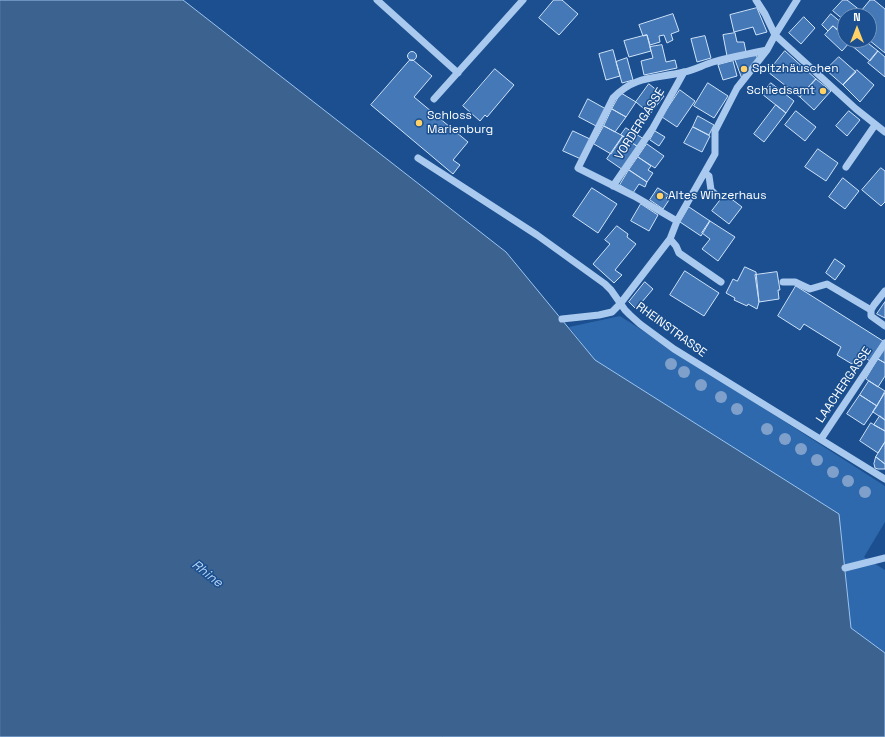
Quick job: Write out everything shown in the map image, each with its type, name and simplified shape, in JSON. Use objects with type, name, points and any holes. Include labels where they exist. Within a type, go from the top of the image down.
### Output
[{"type":"street","points":[[377,0],[458,73]]},
{"type":"street","points":[[434,99],[523,0]]},
{"type":"street","points":[[756,0],[765,14],[775,35],[875,125],[885,132]]},
{"type":"street","points":[[562,319],[612,312],[620,304],[670,239],[677,220],[715,154],[715,131],[737,88],[767,50],[797,0]]},
{"type":"street","name":"VORDERGASSE","points":[[684,72],[653,128],[613,186],[578,168],[613,98],[621,89],[631,83],[684,72],[714,62],[767,50]]},
{"type":"street","points":[[846,167],[875,125]]},
{"type":"street","name":"RHEINSTRASSE","points":[[418,158],[537,235],[605,284],[625,310],[640,324],[674,349],[885,478]]},
{"type":"street","points":[[705,173],[709,176],[711,190],[715,194]]},
{"type":"street","points":[[613,186],[677,220]]},
{"type":"street","points":[[670,239],[676,246],[679,254],[721,282]]},
{"type":"street","points":[[784,282],[795,282],[810,289],[827,284],[871,310]]},
{"type":"street","points":[[885,291],[871,310],[871,316],[885,326]]},
{"type":"street","name":"LAACHERGASSE","points":[[821,439],[885,343]]},
{"type":"street","points":[[845,568],[885,558]]},
{"type":"shaded area","points":[[620,316],[885,486],[885,522],[864,557],[885,570],[885,653],[851,628],[839,514],[595,360],[569,327]]},
{"type":"water","name":"Rhine","points":[[0,0],[183,0],[506,252],[595,360],[839,514],[851,628],[885,653],[885,737],[0,737]]},
{"type":"building","points":[[554,0],[562,0],[578,14],[559,35],[539,18]]},
{"type":"building","points":[[843,0],[847,0],[857,8],[837,8],[837,14],[833,11]]},
{"type":"building","points":[[870,0],[874,0],[885,9],[885,53],[877,46],[877,8],[863,8]]},
{"type":"building","points":[[757,8],[767,32],[756,35],[753,27],[734,32],[730,15]]},
{"type":"building","points":[[673,14],[679,31],[671,34],[673,40],[667,43],[664,35],[659,36],[660,42],[650,45],[647,35],[643,36],[639,25]]},
{"type":"building","points":[[831,14],[837,19],[837,29],[833,26],[828,31],[822,25]]},
{"type":"building","points":[[804,17],[815,28],[801,44],[789,33]]},
{"type":"building","points":[[833,26],[837,30],[837,46],[825,35]]},
{"type":"building","points":[[735,33],[737,42],[744,42],[746,52],[727,56],[723,35]]},
{"type":"building","points":[[647,35],[651,51],[629,57],[624,41]]},
{"type":"building","points":[[705,36],[711,58],[697,62],[691,39]]},
{"type":"building","points":[[662,45],[666,62],[675,60],[677,68],[644,75],[641,61],[653,58],[650,47]]},
{"type":"building","points":[[855,48],[874,48],[878,51],[870,61]]},
{"type":"building","points":[[613,50],[620,76],[606,80],[599,54]]},
{"type":"building","points":[[412,51],[417,56],[412,61],[407,56]]},
{"type":"building","points":[[785,51],[816,79],[800,97],[768,72]]},
{"type":"building","points":[[878,51],[885,57],[885,77],[868,63]]},
{"type":"building","name":"Spitzhäuschen","points":[[756,55],[758,59],[742,79],[735,60]]},
{"type":"building","points":[[839,57],[856,72],[843,85],[826,70]]},
{"type":"building","points":[[627,58],[633,80],[622,83],[616,62]]},
{"type":"building","name":"Schloss Marienburg","points":[[410,60],[413,60],[432,76],[414,97],[468,142],[453,160],[460,165],[453,174],[371,105]]},
{"type":"building","points":[[733,61],[737,76],[723,80],[718,65]]},
{"type":"building","points":[[495,69],[514,85],[487,117],[485,115],[480,121],[463,106]]},
{"type":"building","points":[[857,70],[874,85],[860,102],[843,85]]},
{"type":"building","points":[[816,79],[831,91],[814,110],[800,97]]},
{"type":"building","points":[[708,83],[728,96],[714,118],[694,106]]},
{"type":"building","points":[[771,83],[794,101],[786,113],[762,94]]},
{"type":"building","points":[[649,84],[664,96],[650,114],[636,102]]},
{"type":"building","points":[[680,90],[695,101],[677,127],[662,117]]},
{"type":"building","points":[[621,93],[636,102],[626,117],[612,109]]},
{"type":"building","points":[[588,99],[606,109],[596,126],[579,117]]},
{"type":"building","points":[[776,105],[786,113],[764,142],[754,134]]},
{"type":"building","points":[[612,109],[626,117],[615,132],[604,126]]},
{"type":"building","points":[[796,111],[816,127],[805,141],[785,125]]},
{"type":"building","points":[[849,111],[860,120],[847,136],[836,126]]},
{"type":"building","points":[[698,116],[714,125],[709,135],[693,127]]},
{"type":"building","points":[[604,126],[623,136],[611,154],[594,144]]},
{"type":"building","points":[[693,127],[710,136],[702,152],[684,143]]},
{"type":"building","points":[[626,128],[644,139],[638,147],[621,135]]},
{"type":"building","points":[[573,131],[590,139],[581,159],[563,151]]},
{"type":"building","points":[[655,131],[665,137],[659,146],[650,140]]},
{"type":"building","points":[[623,136],[638,147],[623,170],[607,159]]},
{"type":"building","points":[[647,144],[664,156],[655,168],[638,157]]},
{"type":"building","points":[[818,149],[838,163],[826,181],[805,167]]},
{"type":"building","points":[[638,157],[651,166],[648,170],[653,173],[647,182],[629,170]]},
{"type":"building","points":[[881,168],[885,171],[885,202],[881,206],[862,190]]},
{"type":"building","points":[[629,170],[647,182],[645,187],[639,184],[633,193],[620,185]]},
{"type":"building","points":[[843,178],[859,191],[845,209],[829,197]]},
{"type":"building","points":[[592,188],[617,204],[598,233],[573,216]]},
{"type":"building","name":"Altes Winzerhaus","points":[[658,188],[669,195],[666,198],[669,200],[663,209],[650,200]]},
{"type":"building","points":[[725,194],[742,207],[729,224],[712,211]]},
{"type":"building","points":[[641,204],[658,215],[649,231],[631,221]]},
{"type":"building","points":[[689,207],[710,221],[701,236],[680,222]]},
{"type":"building","points":[[710,221],[735,237],[718,261],[702,249],[710,239],[702,233]]},
{"type":"building","points":[[617,226],[628,234],[627,237],[636,244],[615,270],[622,275],[614,283],[593,264],[610,244],[605,240]]},
{"type":"building","points":[[835,259],[845,266],[835,280],[826,273]]},
{"type":"building","points":[[745,267],[756,272],[759,302],[757,309],[748,304],[747,306],[734,300],[735,298],[726,293],[733,279],[737,281]]},
{"type":"building","points":[[685,271],[719,293],[704,316],[670,295]]},
{"type":"building","points":[[777,272],[780,290],[778,290],[779,299],[759,302],[755,275]]},
{"type":"building","points":[[645,282],[653,289],[636,309],[629,302]]},
{"type":"building","points":[[796,286],[883,341],[870,361],[859,354],[852,364],[837,355],[841,347],[804,324],[800,330],[778,316]]},
{"type":"building","points":[[885,302],[885,318],[877,314]]},
{"type":"building","points":[[885,348],[885,363],[878,359]]},
{"type":"building","points":[[878,359],[885,363],[885,376],[878,387],[866,379]]},
{"type":"building","points":[[869,381],[885,391],[877,406],[860,395]]},
{"type":"building","points":[[885,393],[885,420],[873,412]]},
{"type":"building","points":[[860,395],[877,406],[864,425],[847,414]]},
{"type":"building","points":[[880,416],[885,420],[885,431],[874,425]]},
{"type":"building","points":[[871,423],[885,431],[885,442],[878,453],[860,441]]},
{"type":"building","points":[[885,442],[885,464],[876,457]]},
{"type":"building","points":[[876,457],[885,464],[885,469],[875,468],[874,464]]},
{"type":"place","name":"Spitzhäuschen","points":[[744,69]]},
{"type":"place","name":"Schiedsamt","points":[[823,91]]},
{"type":"place","name":"Schloss Marienburg","points":[[419,123]]},
{"type":"place","name":"Altes Winzerhaus","points":[[660,196]]}]
